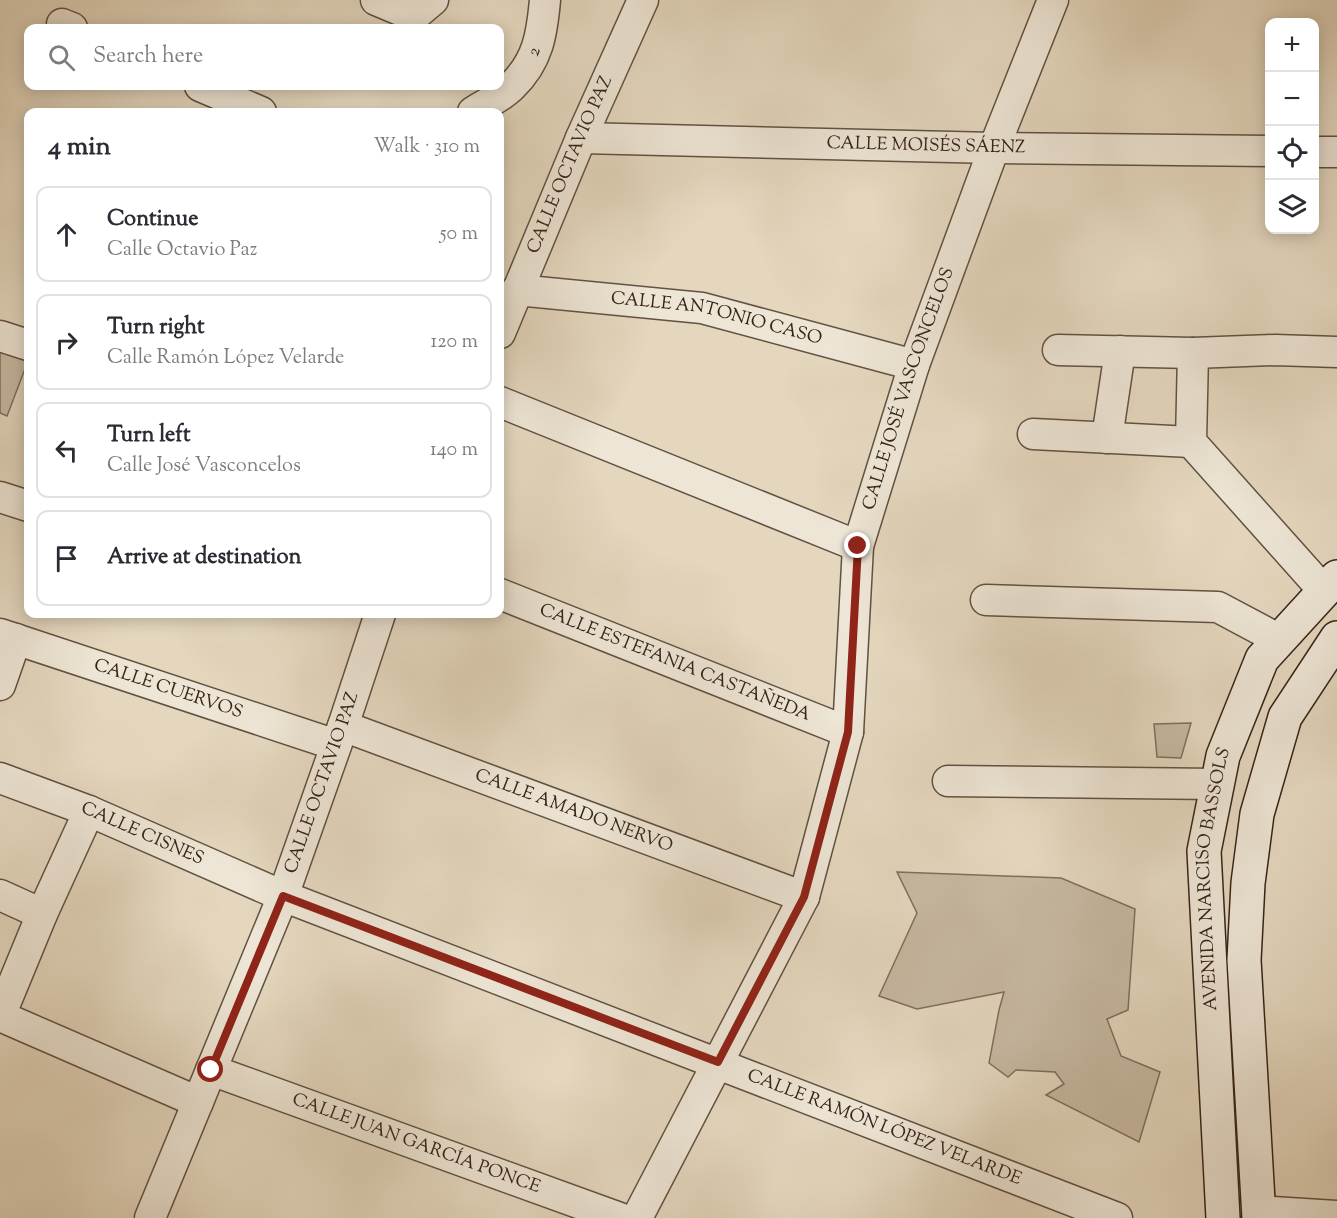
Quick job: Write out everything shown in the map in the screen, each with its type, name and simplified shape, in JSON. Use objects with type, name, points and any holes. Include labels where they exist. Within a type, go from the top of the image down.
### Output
[{"type":"street","points":[[376,0],[414,16],[434,0]]},
{"type":"street","name":"2","points":[[479,108],[512,87],[534,58],[543,25],[545,0]]},
{"type":"street","name":"CALLE OCTAVIO PAZ","points":[[504,323],[581,138],[643,0]]},
{"type":"street","name":"CALLE JOSÉ VASCONCELOS","points":[[638,1218],[804,897],[848,732],[858,546],[914,365],[994,148],[1053,0]]},
{"type":"street","points":[[209,90],[252,108]]},
{"type":"street","name":"CALLE MOISÉS SÁENZ","points":[[581,138],[994,148],[1265,151]]},
{"type":"street","points":[[1319,152],[1337,152]]},
{"type":"street","name":"CALLE ANTONIO CASO","points":[[517,290],[702,308],[914,365]]},
{"type":"street","points":[[0,336],[24,344]]},
{"type":"street","points":[[1058,350],[1193,353],[1275,350],[1337,352]]},
{"type":"street","points":[[1107,438],[1120,351]]},
{"type":"street","points":[[1191,442],[1193,353]]},
{"type":"street","points":[[504,404],[858,546]]},
{"type":"street","points":[[1033,434],[1191,442],[1331,584]]},
{"type":"street","points":[[0,496],[24,505]]},
{"type":"street","name":"AVENIDA NARCISO BASSOLS","points":[[1223,1218],[1204,851],[1223,756],[1262,659],[1331,584]]},
{"type":"street","name":"CALLE ESTEFANIA CASTAÑEDA","points":[[504,596],[848,732]]},
{"type":"street","points":[[986,600],[1218,607],[1280,640]]},
{"type":"street","name":"CALLE OCTAVIO PAZ","points":[[150,1218],[283,896],[340,736],[373,618]]},
{"type":"street","points":[[0,685],[8,636]]},
{"type":"street","name":"CALLE CUERVOS","points":[[8,636],[340,736]]},
{"type":"street","name":"AVENIDA NARCISO BASSOLS","points":[[1259,1214],[1244,960],[1248,883],[1257,814],[1285,717],[1337,638]]},
{"type":"street","name":"CALLE AMADO NERVO","points":[[340,736],[804,897]]},
{"type":"street","name":"CALLE CISNES","points":[[0,778],[89,811],[283,896]]},
{"type":"street","points":[[948,781],[1217,784]]},
{"type":"street","points":[[89,811],[42,914],[0,1016],[198,1102]]},
{"type":"street","points":[[0,895],[42,914]]},
{"type":"street","name":"CALLE RAMÓN LÓPEZ VELARDE","points":[[283,896],[718,1062],[1117,1218]]},
{"type":"street","name":"CALLE JUAN GARCÍA PONCE","points":[[211,1070],[620,1218]]},
{"type":"street","points":[[1215,1096],[1251,1094]]},
{"type":"street","points":[[1259,1214],[1337,1216]]},
{"type":"shaded area","points":[[0,350],[24,359],[24,371],[7,416],[0,413]]},
{"type":"shaded area","points":[[1191,723],[1181,758],[1157,757],[1154,724]]},
{"type":"shaded area","points":[[897,872],[1061,878],[1135,909],[1128,1010],[1107,1019],[1121,1056],[1160,1072],[1139,1142],[1046,1095],[1064,1084],[1055,1072],[1016,1070],[1008,1077],[989,1063],[1004,992],[917,1009],[879,996],[917,913]]},
{"type":"route","points":[[211,1070],[283,896],[718,1062],[804,897],[848,732],[858,546]]}]
